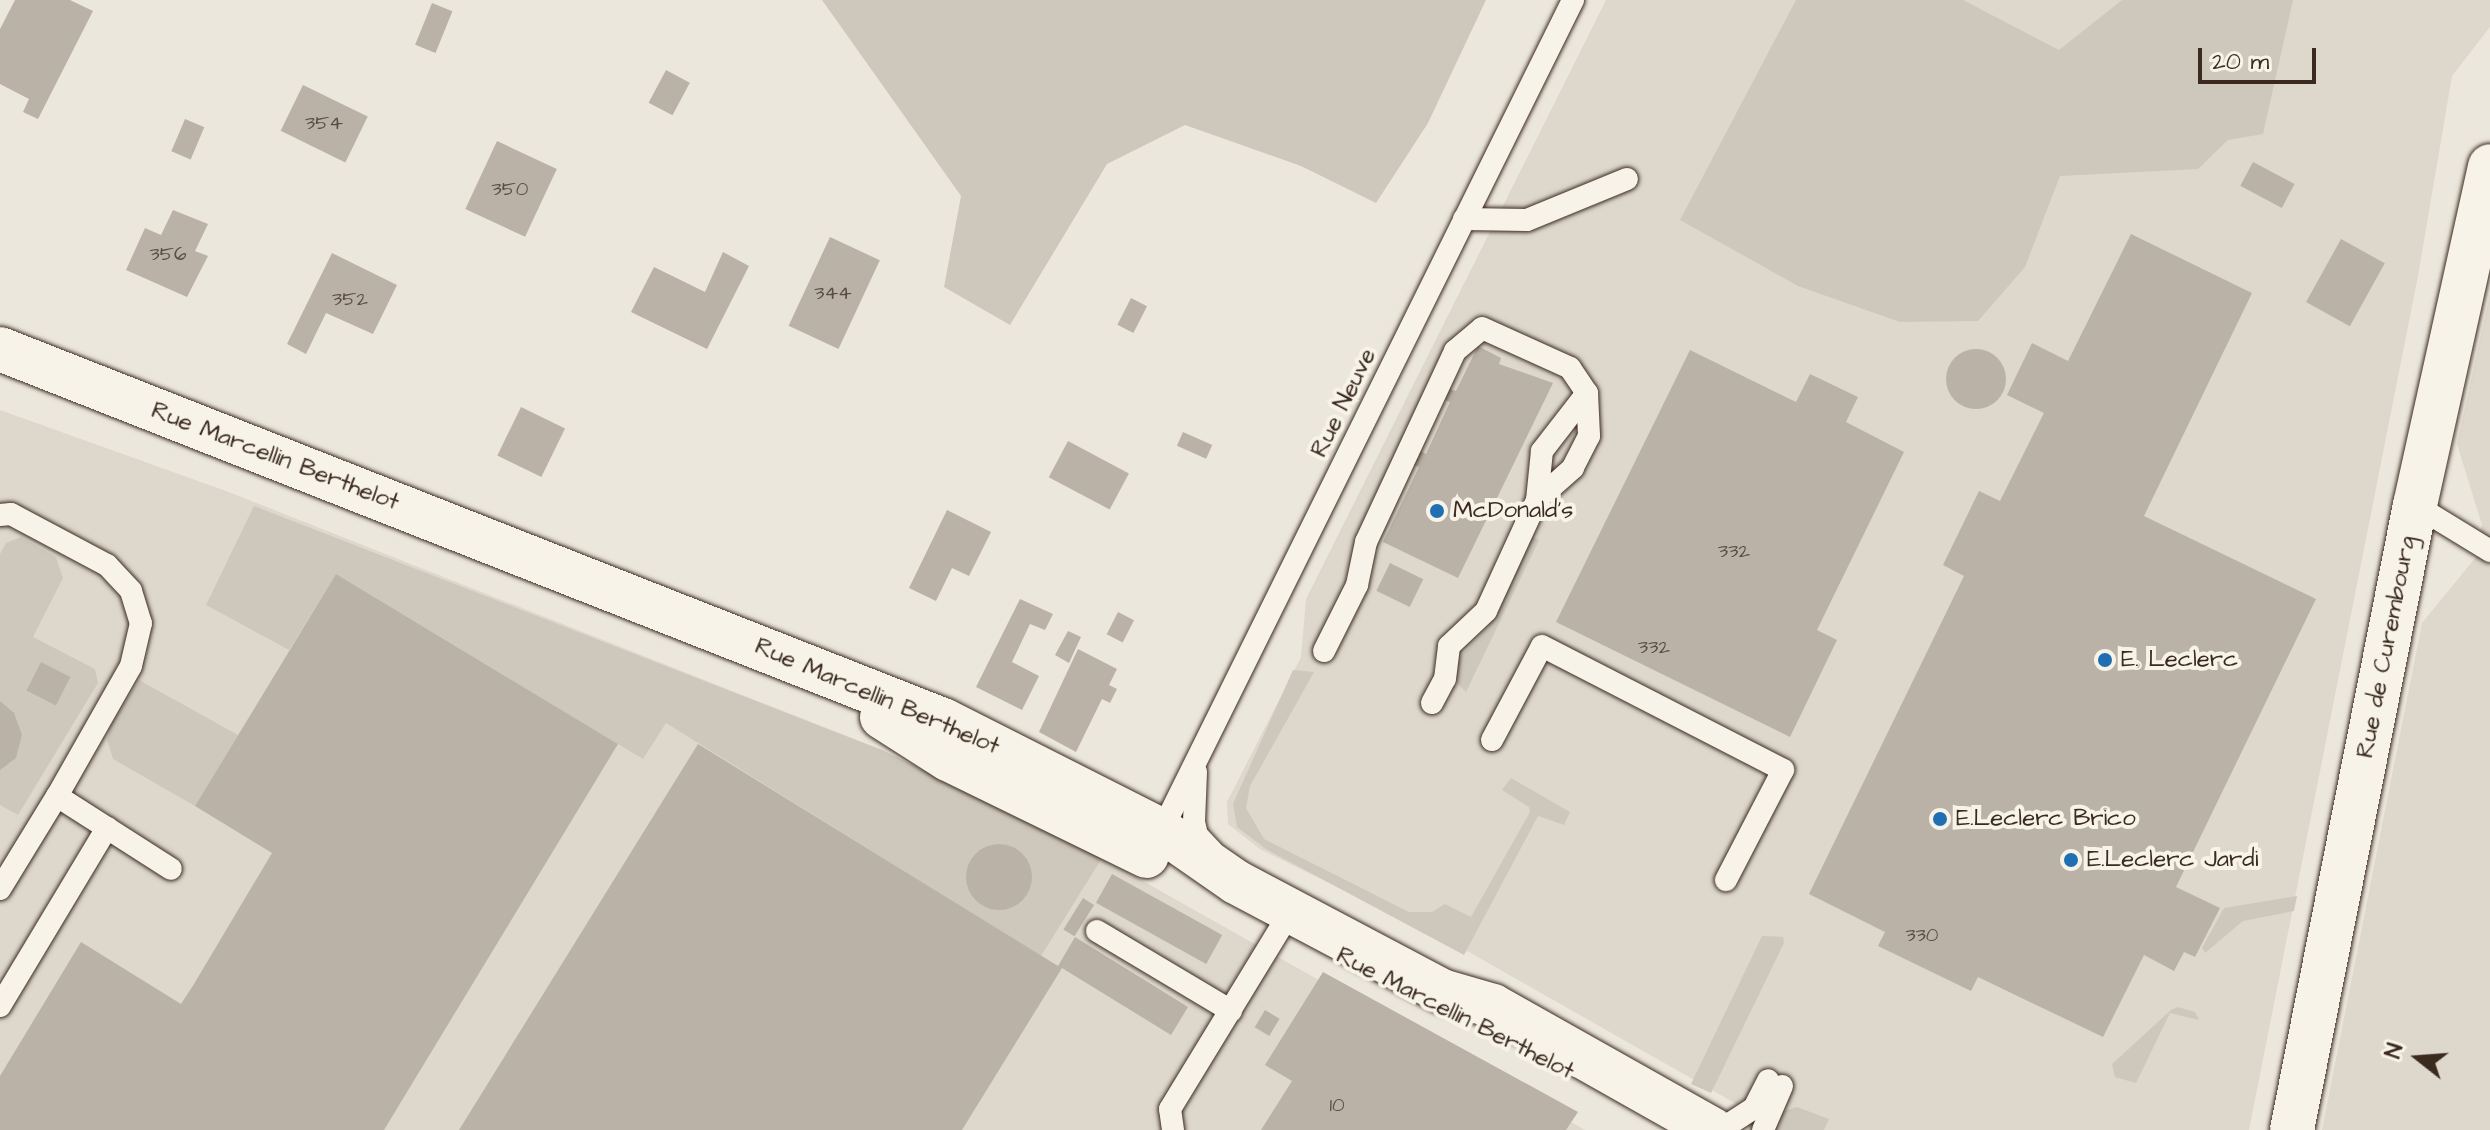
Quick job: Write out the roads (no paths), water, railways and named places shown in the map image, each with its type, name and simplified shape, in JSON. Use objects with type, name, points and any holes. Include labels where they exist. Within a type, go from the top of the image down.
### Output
[{"type":"main road","name":"Rue de Curembourg","points":[[2292,1130],[2415,505],[2490,166]]},
{"type":"main road","name":"Rue Marcellin Berthelot","points":[[0,349],[943,720],[1155,843],[1283,924],[1674,1130]]},
{"type":"main road","name":"Rue Marcellin Berthelot","points":[[0,374],[877,715],[948,759],[1155,843],[1236,882],[1442,991],[1493,1006],[1713,1130]]},
{"type":"lane","name":"Rue Neuve","points":[[1155,843],[1573,0]]},
{"type":"lane","points":[[1464,219],[1527,220],[1627,179]]},
{"type":"lane","points":[[1324,651],[1357,585],[1366,542],[1463,339],[1490,329],[1570,368],[1587,393],[1589,436],[1573,468],[1537,500]]},
{"type":"lane","points":[[1432,703],[1445,679],[1449,646],[1486,611],[1537,500],[1542,451],[1587,393]]},
{"type":"lane","points":[[2415,505],[2490,551]]},
{"type":"lane","points":[[0,515],[11,514],[107,565],[131,591],[141,623],[131,666],[0,889]]},
{"type":"lane","points":[[1492,740],[1542,646],[1783,770],[1726,880]]},
{"type":"lane","points":[[1200,751],[1194,822],[1206,847],[1451,974],[1493,1006]]},
{"type":"lane","points":[[57,796],[171,869]]},
{"type":"lane","points":[[0,1006],[107,828]]},
{"type":"lane","points":[[1173,1130],[1170,1109],[1283,924]]},
{"type":"lane","points":[[1097,931],[1231,1011]]},
{"type":"lane","points":[[1720,1130],[1754,1108],[1775,1083],[1763,1130]]},
{"type":"place","name":"McDonald's","points":[[1437,511]]},
{"type":"place","name":"E. Leclerc","points":[[2105,660]]},
{"type":"place","name":"E.Leclerc Brico","points":[[1940,819]]},
{"type":"place","name":"E.Leclerc Jardi","points":[[2071,860]]}]
